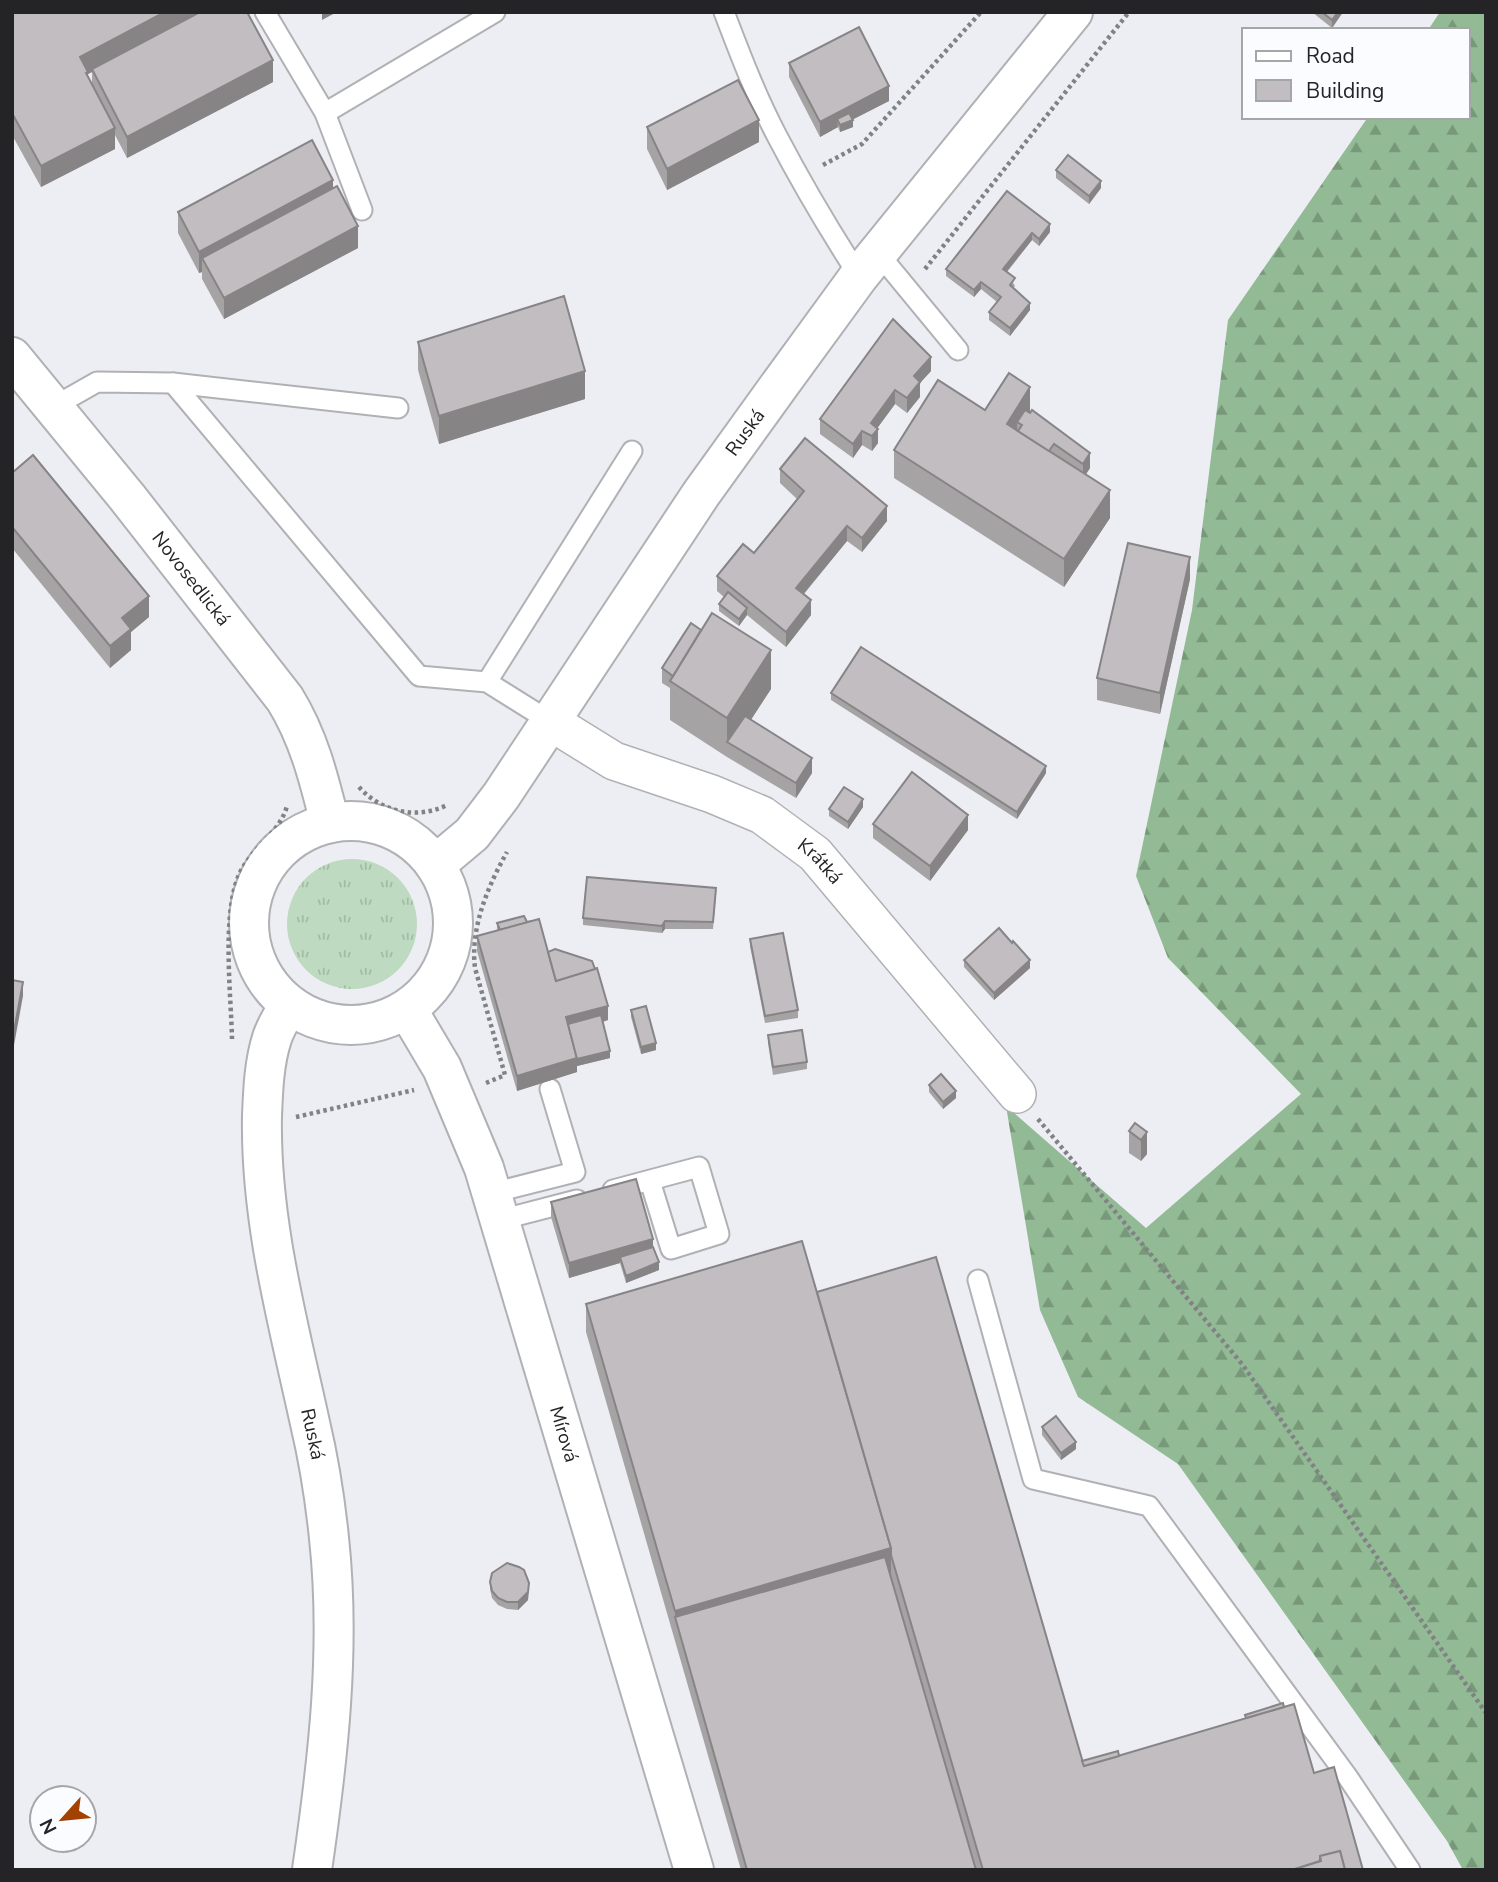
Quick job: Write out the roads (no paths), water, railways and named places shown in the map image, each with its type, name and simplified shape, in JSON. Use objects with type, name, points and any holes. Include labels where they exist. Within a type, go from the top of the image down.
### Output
[{"type":"main road","name":"Ruská","points":[[435,865],[472,834],[501,796],[701,494],[869,265],[1073,12]]},
{"type":"main road","name":"Novosedlická","points":[[12,358],[161,539],[285,699],[310,748],[330,823]]},
{"type":"main road","points":[[360,821],[389,828],[415,843],[435,865],[449,892],[453,922],[450,952],[436,980],[424,996],[407,1009],[387,1020],[365,1024],[320,1021],[289,1005],[266,981],[252,950],[249,917],[256,885],[274,856],[299,835],[330,823],[360,821]]},
{"type":"main road","name":"Ruská","points":[[289,1005],[272,1036],[267,1056],[262,1143],[274,1257],[321,1476],[333,1589],[328,1752],[312,1870]]},
{"type":"main road","name":"Mírová","points":[[407,1009],[431,1047],[456,1098],[496,1206],[694,1870]]},
{"type":"street","name":"Krátká","points":[[551,722],[614,761],[724,798],[762,815],[815,854],[1017,1094]]},
{"type":"lane","points":[[265,12],[325,113],[362,210]]},
{"type":"lane","points":[[325,113],[495,12]]},
{"type":"lane","points":[[724,12],[750,79],[776,135],[820,215],[869,265],[908,289],[958,350]]},
{"type":"lane","points":[[54,407],[97,382],[173,383],[398,408]]},
{"type":"lane","points":[[173,383],[419,676],[487,682],[551,722]]},
{"type":"lane","points":[[487,682],[632,452]]},
{"type":"lane","points":[[496,1206],[575,1171],[550,1089]]},
{"type":"lane","points":[[496,1206],[650,1181]]},
{"type":"lane","points":[[978,1280],[1033,1479],[1149,1506],[1348,1776],[1410,1870]]}]
